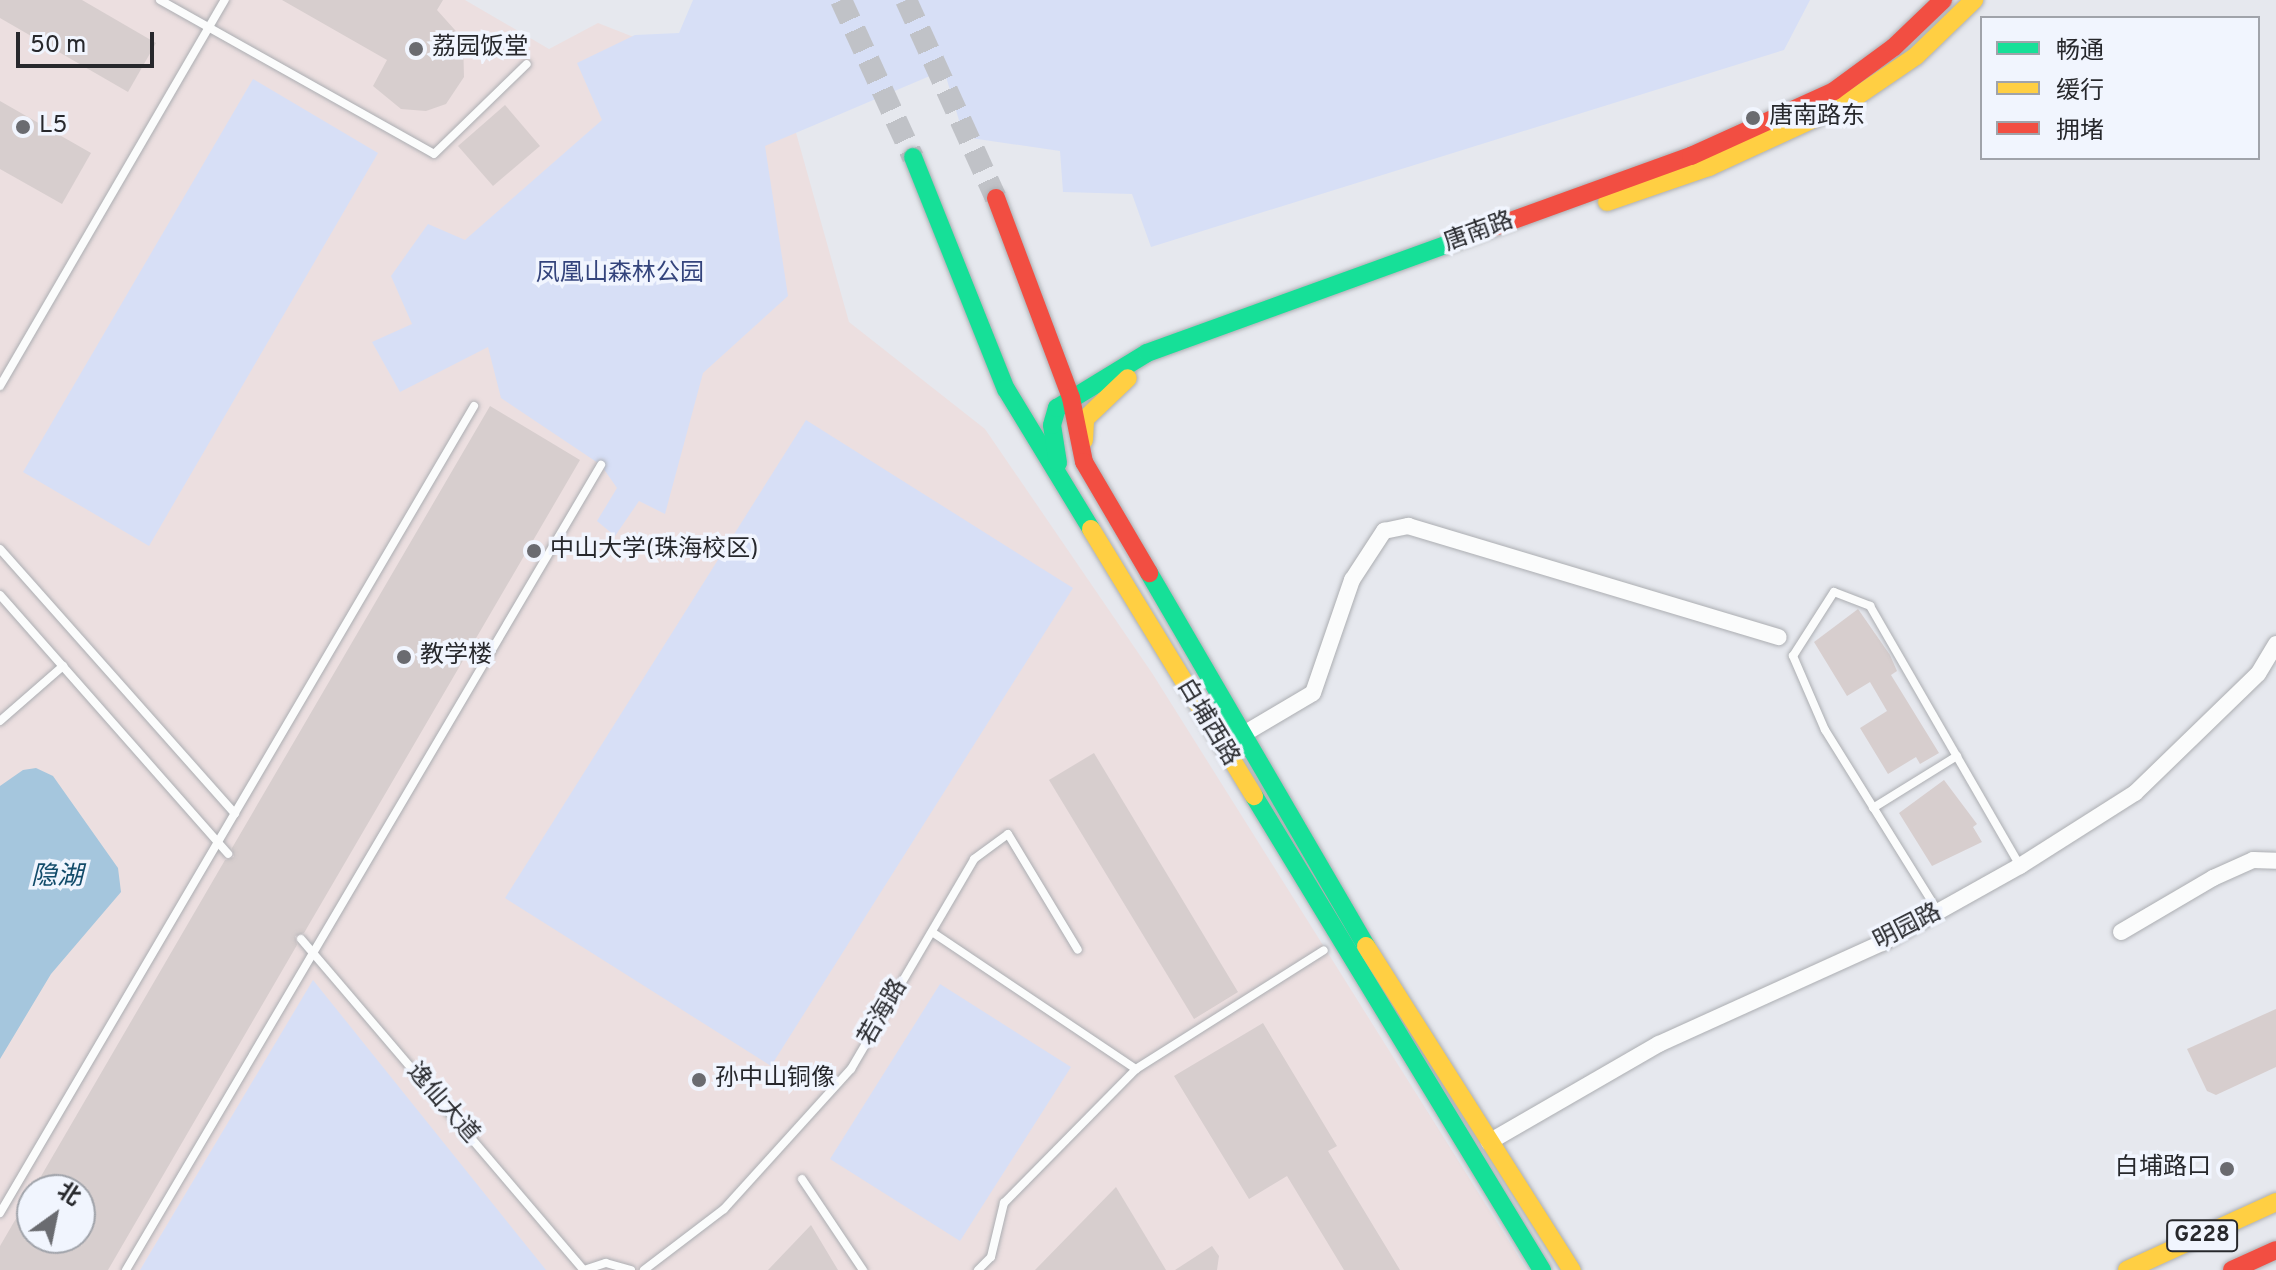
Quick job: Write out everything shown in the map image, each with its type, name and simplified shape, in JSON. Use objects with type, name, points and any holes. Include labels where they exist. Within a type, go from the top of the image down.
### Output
[{"type":"main road","name":"唐南路","points":[[1060,472],[1052,425],[1057,408],[1147,353],[1706,149],[1834,91],[1894,47],[1943,0]]},
{"type":"main road","name":"唐南路","points":[[1084,462],[1085,419],[1118,384],[1163,357],[1709,167],[1844,105],[1916,56],[1974,0]]},
{"type":"main road","name":"白埔西路","points":[[913,157],[1006,389],[1060,472],[1542,1270]]},
{"type":"main road","name":"白埔西路","points":[[996,198],[1071,398],[1084,462],[1242,735],[1489,1142],[1572,1270]]},
{"type":"main road","name":"G228","points":[[2127,1270],[2276,1202]]},
{"type":"main road","name":"G228","points":[[2232,1270],[2276,1250]]},
{"type":"street","points":[[1242,735],[1313,693],[1352,580],[1384,531],[1408,526],[1779,637]]},
{"type":"street","name":"明园路","points":[[1489,1142],[1659,1044],[1939,913],[2020,866],[2135,793],[2258,674],[2276,644]]},
{"type":"street","points":[[2121,932],[2213,878],[2253,860],[2276,861]]},
{"type":"lane","points":[[160,0],[434,154],[527,64]]},
{"type":"lane","points":[[0,386],[225,0]]},
{"type":"lane","points":[[0,1213],[474,406]]},
{"type":"lane","points":[[126,1270],[601,465]]},
{"type":"lane","points":[[0,549],[235,814]]},
{"type":"lane","points":[[1939,913],[1825,730],[1793,656],[1834,592],[1870,606],[2020,866]]},
{"type":"lane","points":[[0,595],[228,854]]},
{"type":"lane","points":[[0,721],[63,666]]},
{"type":"lane","points":[[1873,808],[1957,756]]},
{"type":"lane","name":"若海路","points":[[644,1270],[724,1209],[796,1136],[851,1069],[974,859],[1008,834],[1078,950]]},
{"type":"lane","points":[[932,932],[1136,1069]]},
{"type":"lane","name":"逸仙大道","points":[[301,939],[584,1270]]},
{"type":"lane","points":[[978,1270],[991,1257],[1004,1203],[1136,1069],[1324,950]]},
{"type":"lane","points":[[802,1179],[863,1270]]},
{"type":"lane","points":[[584,1270],[606,1263],[631,1270]]},
{"type":"shaded area","name":"中山大学(珠海校区)","points":[[0,0],[465,0],[549,49],[598,23],[786,97],[849,322],[985,429],[1152,673],[1527,1270],[0,1270]]},
{"type":"green space","name":"凤凰山森林公园","points":[[693,0],[1810,0],[1784,50],[1151,247],[1132,194],[1063,192],[1060,151],[964,137],[944,70],[765,146],[788,296],[703,373],[665,514],[639,501],[615,536],[597,521],[617,488],[601,465],[501,398],[488,347],[400,392],[372,342],[412,324],[391,276],[428,224],[465,240],[602,120],[577,63],[635,35],[679,33]]},
{"type":"green space","points":[[253,79],[378,153],[149,546],[23,472]]},
{"type":"green space","points":[[806,420],[1073,588],[771,1066],[505,898]]},
{"type":"green space","points":[[313,980],[546,1270],[140,1270]]},
{"type":"green space","points":[[940,984],[1071,1067],[960,1241],[830,1159]]},
{"type":"water","name":"隐湖","points":[[36,768],[53,776],[118,868],[121,892],[51,974],[0,1059],[0,786],[23,770]]},
{"type":"building","points":[[0,0],[82,0],[156,43],[128,92],[0,18]]},
{"type":"building","name":"荔园饭堂","points":[[282,0],[443,0],[437,10],[463,39],[464,77],[446,104],[426,111],[401,109],[373,86],[387,60]]},
{"type":"building","name":"L5","points":[[0,101],[91,153],[62,204],[0,169]]},
{"type":"building","points":[[505,105],[540,146],[493,186],[458,146]]},
{"type":"building","name":"教学楼","points":[[490,406],[580,460],[304,933],[295,936],[297,945],[108,1270],[0,1270],[0,1246],[16,1218],[16,1254],[96,1254],[96,1174],[42,1174],[225,860],[234,857],[232,848]]},
{"type":"building","points":[[1858,609],[1890,655],[1897,671],[1891,675],[1939,753],[1920,764],[1916,757],[1888,774],[1860,728],[1887,711],[1870,682],[1847,696],[1814,642]]},
{"type":"building","points":[[1094,753],[1238,992],[1194,1019],[1049,780]]},
{"type":"building","points":[[1944,780],[1977,824],[1973,827],[1982,842],[1932,866],[1899,813]]},
{"type":"building","points":[[2276,1009],[2276,1067],[2216,1095],[2207,1091],[2187,1049]]},
{"type":"building","points":[[1263,1023],[1337,1146],[1328,1151],[1400,1270],[1344,1270],[1287,1176],[1249,1199],[1174,1076]]},
{"type":"building","points":[[1116,1187],[1166,1270],[1035,1270]]},
{"type":"building","points":[[811,1225],[838,1270],[768,1270]]},
{"type":"building","points":[[1212,1246],[1219,1256],[1217,1270],[1175,1270]]},
{"type":"tunnel","points":[[841,0],[913,157]]},
{"type":"tunnel","points":[[906,0],[996,198]]},
{"type":"traffic: fast","points":[[913,157],[1006,389],[1091,529]]},
{"type":"traffic: fast","points":[[1058,463],[1052,425],[1057,408],[1147,353],[1475,234]]},
{"type":"traffic: fast","points":[[1149,573],[1366,946]]},
{"type":"traffic: fast","points":[[1254,796],[1542,1270]]},
{"type":"traffic: slow","points":[[1607,202],[1709,167],[1844,105],[1916,56],[1974,0]]},
{"type":"traffic: slow","points":[[1084,440],[1085,419],[1128,378]]},
{"type":"traffic: slow","points":[[1091,529],[1254,796]]},
{"type":"traffic: slow","points":[[1366,946],[1572,1270]]},
{"type":"traffic: slow","points":[[2127,1270],[2276,1202]]},
{"type":"traffic: jam","points":[[1475,234],[1691,156],[1834,91],[1894,47],[1943,0]]},
{"type":"traffic: jam","points":[[996,198],[1071,398],[1084,462],[1149,573]]},
{"type":"traffic: jam","points":[[2232,1270],[2276,1250]]},
{"type":"place","name":"荔园饭堂","points":[[416,49]]},
{"type":"place","name":"唐南路东","points":[[1753,118]]},
{"type":"place","name":"L5","points":[[23,127]]},
{"type":"place","name":"中山大学(珠海校区)","points":[[534,551]]},
{"type":"place","name":"教学楼","points":[[404,657]]},
{"type":"place","name":"孙中山铜像","points":[[699,1080]]},
{"type":"place","name":"白埔路口","points":[[2227,1169]]}]
